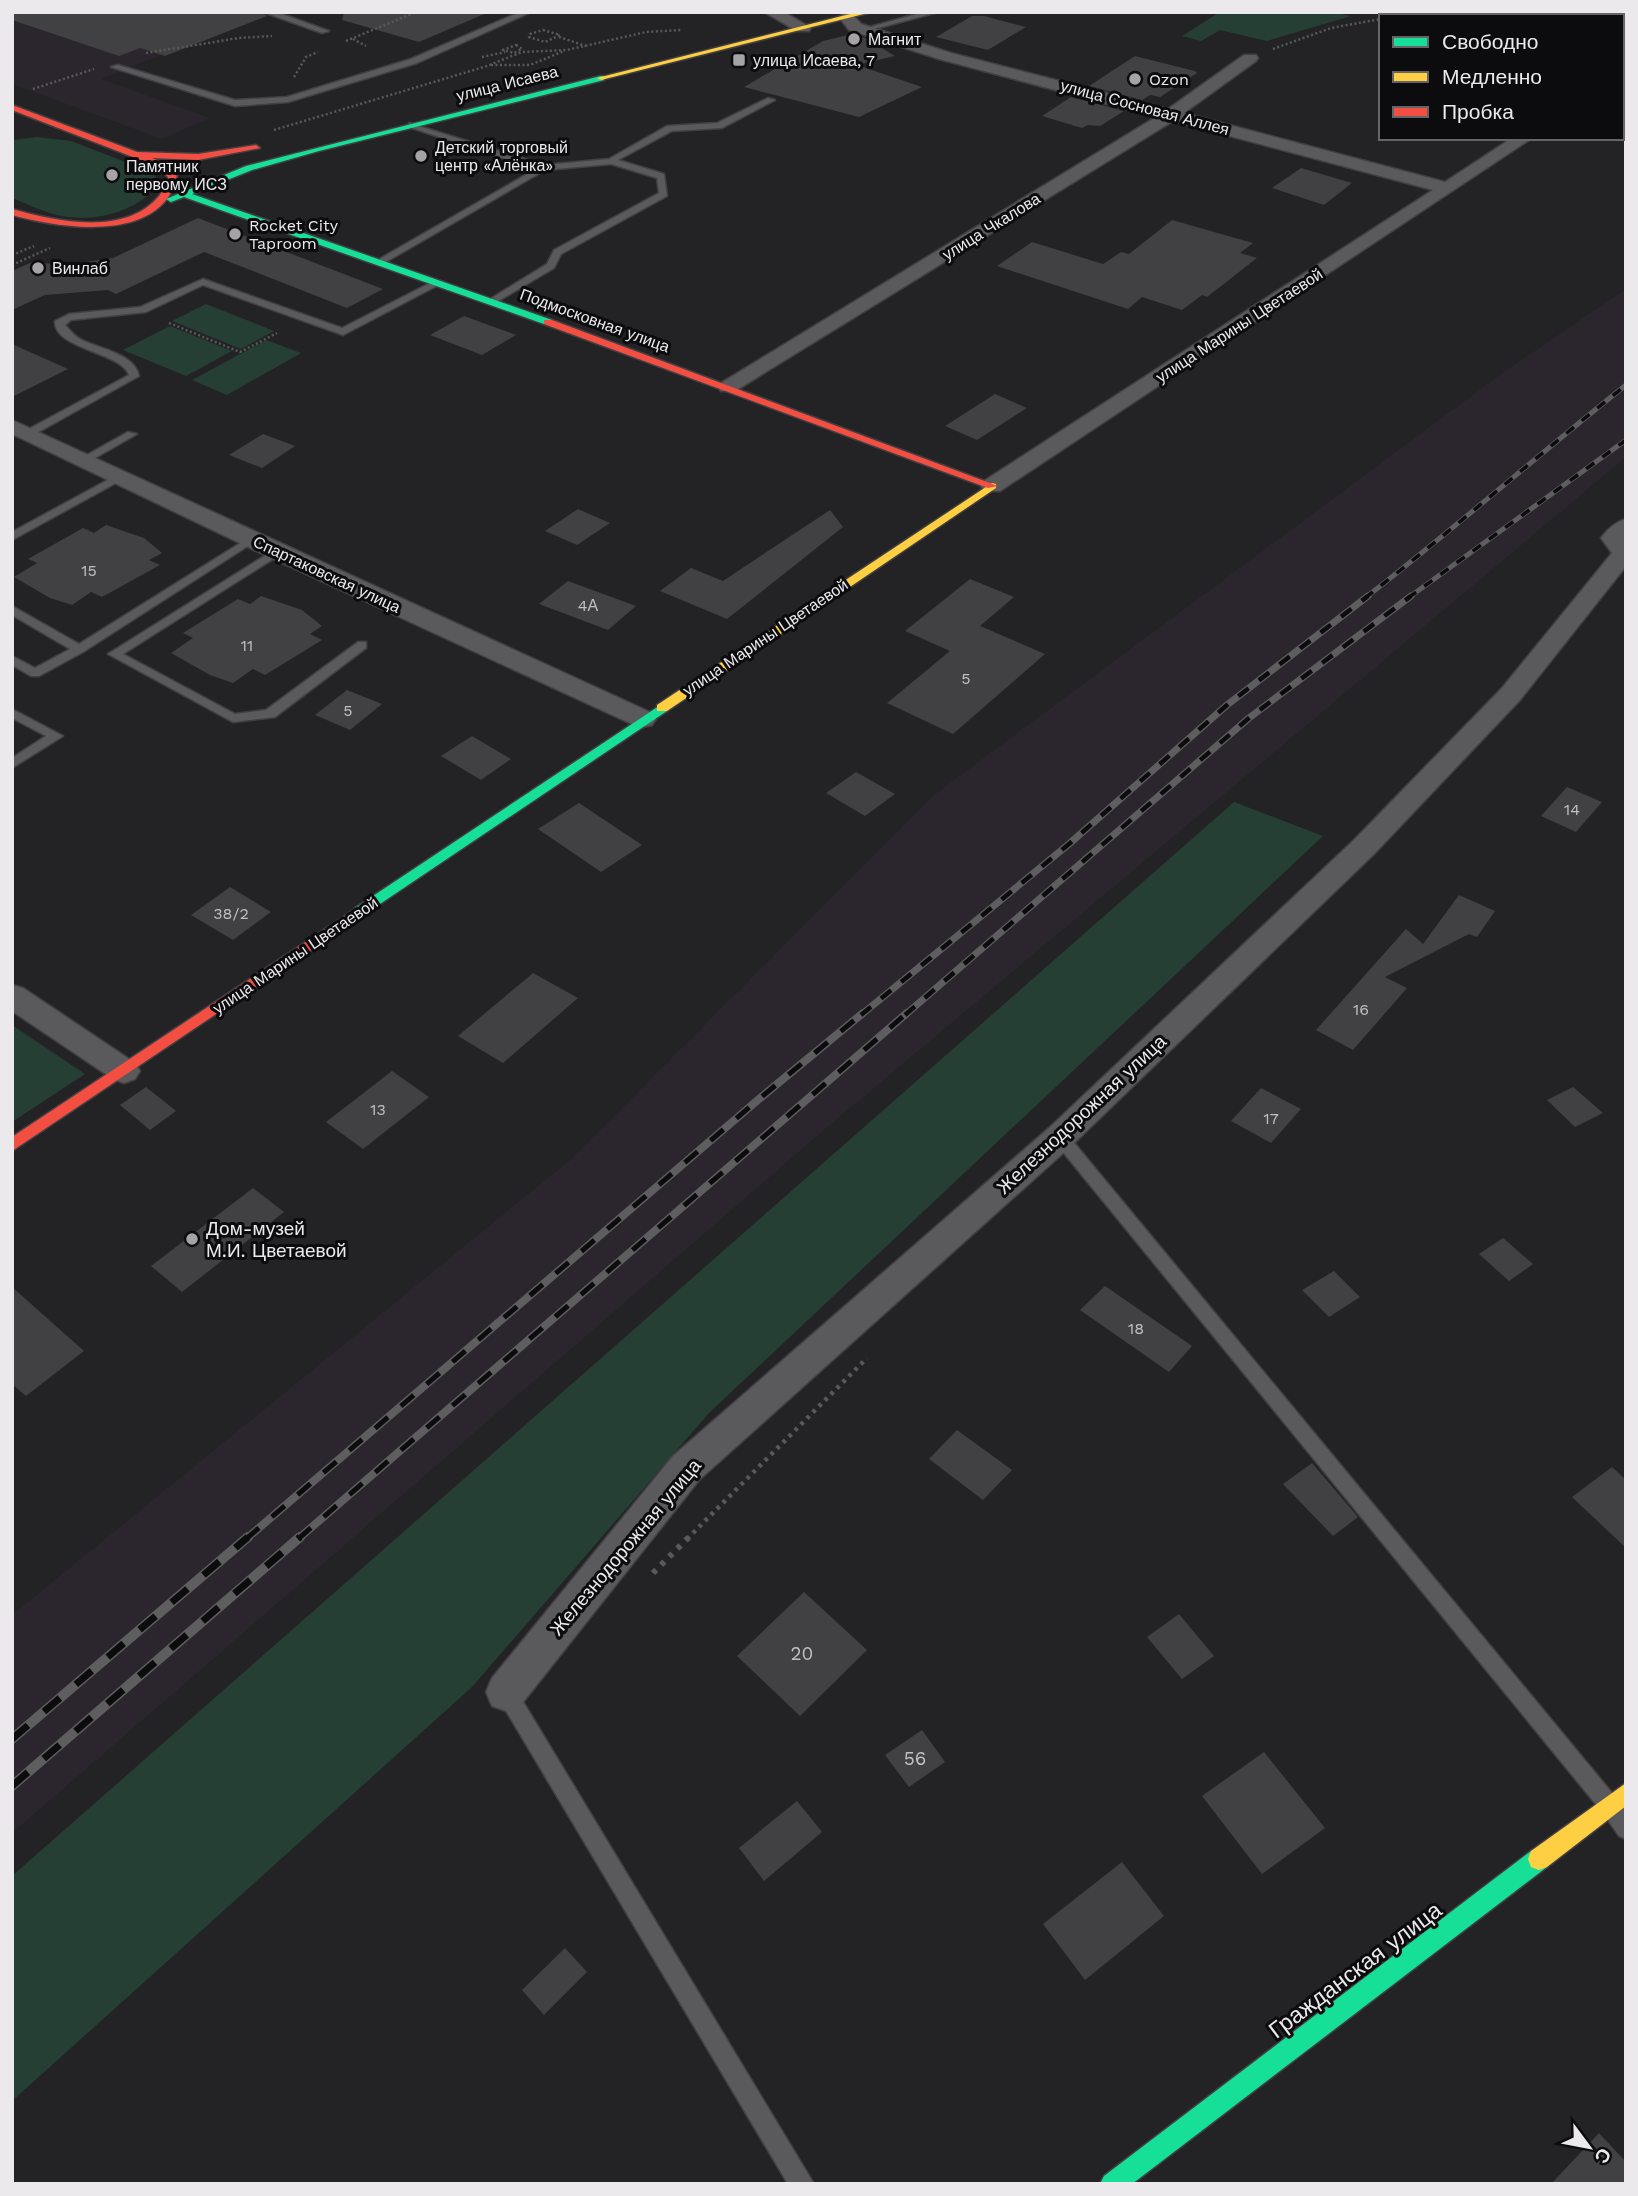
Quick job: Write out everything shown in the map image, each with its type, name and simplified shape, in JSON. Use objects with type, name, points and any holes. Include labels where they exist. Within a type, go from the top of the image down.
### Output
[{"type":"main road","name":"улица Исаева","points":[[137,155],[198,157],[254,149],[779,16],[815,12]]},
{"type":"main road","name":"улица Исаева","points":[[16,216],[62,225],[86,225],[129,218],[249,168],[868,12]]},
{"type":"main road","points":[[12,107],[159,164],[173,176],[174,186],[159,204]]},
{"type":"main road","points":[[30,131],[75,131]]},
{"type":"main road","name":"Подмосковная улица","points":[[184,194],[381,261],[992,485]]},
{"type":"main road","name":"улица Марины Цветаевой","points":[[12,1145],[992,485]]},
{"type":"main road","name":"Гражданская улица","points":[[1112,2184],[1626,1793]]},
{"type":"street","points":[[779,16],[803,28]]},
{"type":"street","name":"улица Сосновая Аллея","points":[[847,18],[855,27],[945,56],[1448,188]]},
{"type":"street","name":"улица Чкалова","points":[[728,387],[1172,114],[1250,58]]},
{"type":"street","name":"улица Марины Цветаевой","points":[[992,485],[1521,140]]},
{"type":"street","name":"Спартаковская улица","points":[[20,429],[250,540],[643,719]]},
{"type":"street","name":"Железнодорожная улица","points":[[506,1692],[686,1468],[1060,1137],[1364,848],[1511,694],[1625,544]]},
{"type":"street","points":[[12,996],[124,1071]]},
{"type":"lane","points":[[267,12],[325,31]]},
{"type":"lane","points":[[115,67],[235,103],[288,99],[414,61],[527,12]]},
{"type":"lane","points":[[863,30],[934,12]]},
{"type":"lane","points":[[381,261],[543,168],[611,160],[670,128],[719,126],[771,100]]},
{"type":"lane","points":[[412,125],[543,168]]},
{"type":"lane","points":[[492,301],[551,266],[557,252],[664,194],[661,176],[611,160]]},
{"type":"lane","points":[[20,429],[134,376],[127,363],[75,341],[60,326],[60,323],[69,317],[142,310],[203,282],[343,332],[439,282]]},
{"type":"lane","points":[[84,460],[132,434]]},
{"type":"lane","points":[[12,537],[119,478]]},
{"type":"lane","points":[[12,660],[35,673],[79,649],[250,540]]},
{"type":"lane","points":[[277,552],[114,654],[233,718],[270,714],[362,645]]},
{"type":"lane","points":[[12,610],[79,649]]},
{"type":"lane","points":[[12,713],[56,736],[12,764]]},
{"type":"lane","points":[[1060,1137],[1610,1806],[1626,1829]]},
{"type":"lane","points":[[506,1692],[802,2184]]},
{"type":"path","points":[[341,43],[416,12]]},
{"type":"path","points":[[1250,58],[1331,28],[1379,19]]},
{"type":"path","points":[[137,54],[198,47],[239,38],[325,31]]},
{"type":"path","points":[[536,41],[529,36],[538,31],[557,32],[559,37]]},
{"type":"path","points":[[520,47],[522,49],[517,52],[503,50],[509,46],[520,47],[559,37],[586,46]]},
{"type":"path","points":[[288,99],[296,71],[306,57],[329,48]]},
{"type":"path","points":[[487,66],[530,65],[567,50]]},
{"type":"path","points":[[24,92],[100,67]]},
{"type":"path","points":[[12,255],[39,243]]},
{"type":"path","points":[[12,265],[51,248]]},
{"type":"path","points":[[169,323],[240,352],[305,320]]},
{"type":"shaded area","points":[[12,12],[178,48],[101,79],[210,118],[162,139],[12,84]]},
{"type":"shaded area","points":[[1626,289],[1626,457],[818,1135],[12,1833],[12,1615],[570,1160],[934,795],[1501,374]]},
{"type":"green space","points":[[1220,12],[1332,12],[1351,16],[1267,41],[1220,30],[1201,41],[1182,36]]},
{"type":"green space","points":[[37,137],[71,141],[149,171],[156,177],[158,185],[148,195],[124,210],[96,217],[67,217],[37,208],[12,198],[12,140]]},
{"type":"green space","points":[[206,304],[274,331],[241,349],[172,321]]},
{"type":"green space","points":[[170,326],[232,351],[186,376],[123,350]]},
{"type":"green space","points":[[266,340],[301,353],[227,395],[192,380]]},
{"type":"green space","points":[[1234,802],[1323,836],[709,1413],[472,1687],[12,2101],[12,1876]]},
{"type":"green space","points":[[12,1025],[85,1074],[12,1122]]},
{"type":"building","points":[[12,12],[261,12],[267,16],[165,56],[140,48],[119,56],[12,20]]},
{"type":"building","points":[[344,12],[489,12],[419,42],[342,20]]},
{"type":"building","points":[[972,16],[984,16],[1026,27],[988,50],[936,37]]},
{"type":"building","points":[[852,34],[865,38],[895,56],[857,65],[922,87],[859,117],[744,87],[823,41]]},
{"type":"building","points":[[1135,56],[1197,73],[1160,97],[1150,95],[1142,100],[1089,86]]},
{"type":"building","points":[[1071,97],[1124,111],[1100,126],[1088,125],[1082,128],[1042,116]]},
{"type":"building","points":[[1301,168],[1352,183],[1324,205],[1272,188]]},
{"type":"building","points":[[198,218],[383,289],[347,308],[204,252],[116,294],[108,290],[45,295],[12,310],[12,271],[30,263],[72,264],[113,258]]},
{"type":"building","points":[[1172,220],[1253,243],[1240,253],[1257,258],[1207,297],[1202,295],[1182,310],[1142,297],[1128,309],[997,266],[1032,242],[1103,264],[1121,252],[1129,254]]},
{"type":"building","points":[[464,316],[516,335],[482,355],[430,335]]},
{"type":"building","points":[[12,344],[68,369],[12,397]]},
{"type":"building","points":[[995,394],[1027,408],[977,440],[945,426]]},
{"type":"building","points":[[263,434],[295,446],[262,468],[229,455]]},
{"type":"building","points":[[578,509],[610,523],[577,545],[545,531]]},
{"type":"building","points":[[830,510],[843,527],[727,619],[660,591],[691,568],[723,581]]},
{"type":"building","points":[[106,525],[144,538],[162,553],[149,560],[160,565],[102,597],[91,592],[72,605],[50,598],[14,577],[37,563],[28,559],[83,528],[94,533]]},
{"type":"building","points":[[970,579],[1014,597],[980,626],[1045,654],[953,734],[887,703],[950,651],[905,631]]},
{"type":"building","points":[[568,581],[636,606],[608,630],[539,604]]},
{"type":"building","points":[[261,596],[302,610],[322,626],[310,634],[322,640],[265,675],[253,669],[233,683],[210,675],[171,653],[193,638],[183,633],[238,599],[250,604]]},
{"type":"building","points":[[347,690],[382,704],[350,730],[315,715]]},
{"type":"building","points":[[472,736],[511,759],[481,780],[441,756]]},
{"type":"building","points":[[856,772],[895,794],[865,816],[826,793]]},
{"type":"building","points":[[1567,787],[1602,802],[1576,832],[1541,816]]},
{"type":"building","points":[[579,803],[642,845],[601,872],[538,829]]},
{"type":"building","points":[[230,887],[271,912],[233,940],[191,915]]},
{"type":"building","points":[[1459,895],[1495,911],[1477,937],[1469,934],[1385,977],[1407,988],[1353,1050],[1316,1030],[1406,929],[1423,944]]},
{"type":"building","points":[[533,973],[578,998],[503,1063],[458,1036]]},
{"type":"building","points":[[392,1071],[429,1097],[363,1149],[326,1122]]},
{"type":"building","points":[[146,1087],[176,1111],[150,1130],[120,1105]]},
{"type":"building","points":[[1573,1087],[1603,1113],[1575,1127],[1547,1100]]},
{"type":"building","points":[[1261,1088],[1301,1109],[1271,1143],[1231,1121]]},
{"type":"building","points":[[253,1188],[284,1212],[182,1292],[151,1266]]},
{"type":"building","points":[[1503,1238],[1533,1264],[1509,1281],[1479,1254]]},
{"type":"building","points":[[1334,1271],[1360,1297],[1329,1317],[1302,1290]]},
{"type":"building","points":[[1105,1286],[1192,1346],[1169,1372],[1080,1310]]},
{"type":"building","points":[[12,1287],[84,1351],[26,1396],[12,1384]]},
{"type":"building","points":[[957,1430],[1012,1470],[983,1500],[929,1459]]},
{"type":"building","points":[[1312,1463],[1358,1517],[1333,1536],[1283,1484]]},
{"type":"building","points":[[1612,1467],[1626,1480],[1626,1548],[1572,1497]]},
{"type":"building","points":[[804,1592],[867,1650],[800,1716],[737,1656]]},
{"type":"building","points":[[1179,1614],[1214,1656],[1182,1679],[1147,1637]]},
{"type":"building","points":[[922,1730],[945,1762],[909,1787],[885,1755]]},
{"type":"building","points":[[1264,1752],[1325,1828],[1262,1874],[1202,1796]]},
{"type":"building","points":[[797,1801],[822,1832],[764,1881],[739,1848]]},
{"type":"building","points":[[1122,1862],[1164,1916],[1085,1980],[1043,1924]]},
{"type":"building","points":[[565,1948],[587,1972],[544,2015],[522,1990]]},
{"type":"building","points":[[1599,2133],[1626,2162],[1626,2184],[1551,2184]]},
{"type":"railway","points":[[1365,598],[1626,385]]},
{"type":"railway","points":[[1408,598],[1626,440]]},
{"type":"railway","points":[[861,1015],[1069,844],[1227,705],[1368,596]]},
{"type":"railway","points":[[905,1015],[1249,718],[1411,596]]},
{"type":"railway","points":[[246,1539],[863,1013]]},
{"type":"railway","points":[[298,1539],[907,1013]]},
{"type":"railway","points":[[12,1739],[248,1537]]},
{"type":"railway","points":[[12,1786],[300,1537]]},
{"type":"traffic: fast","points":[[171,199],[249,168],[316,149],[601,78]]},
{"type":"traffic: fast","points":[[184,194],[548,322]]},
{"type":"traffic: fast","points":[[360,911],[662,708]]},
{"type":"traffic: fast","points":[[1112,2184],[1539,1859]]},
{"type":"traffic: slow","points":[[601,78],[868,12]]},
{"type":"traffic: slow","points":[[662,708],[992,486]]},
{"type":"traffic: slow","points":[[1539,1859],[1626,1793]]},
{"type":"traffic: jam","points":[[12,107],[159,164],[173,176],[164,196],[149,210],[128,219],[105,224],[80,224],[32,218],[12,212]]},
{"type":"traffic: jam","points":[[137,155],[198,157],[256,148]]},
{"type":"traffic: jam","points":[[548,322],[992,486]]},
{"type":"traffic: jam","points":[[12,1145],[360,911]]},
{"type":"place","name":"Магнит","points":[[854,39]]},
{"type":"place","name":"улица Исаева, 7","points":[[739,60]]},
{"type":"place","name":"Ozon","points":[[1135,79]]},
{"type":"place","name":"Детский торговый центр «Алёнка»","points":[[421,156]]},
{"type":"place","name":"Памятник первому ИСЗ","points":[[112,175]]},
{"type":"place","name":"Rocket City Taproom","points":[[235,234]]},
{"type":"place","name":"Винлаб","points":[[38,268]]},
{"type":"place","name":"Дом-музей М.И. Цветаевой","points":[[192,1239]]}]
